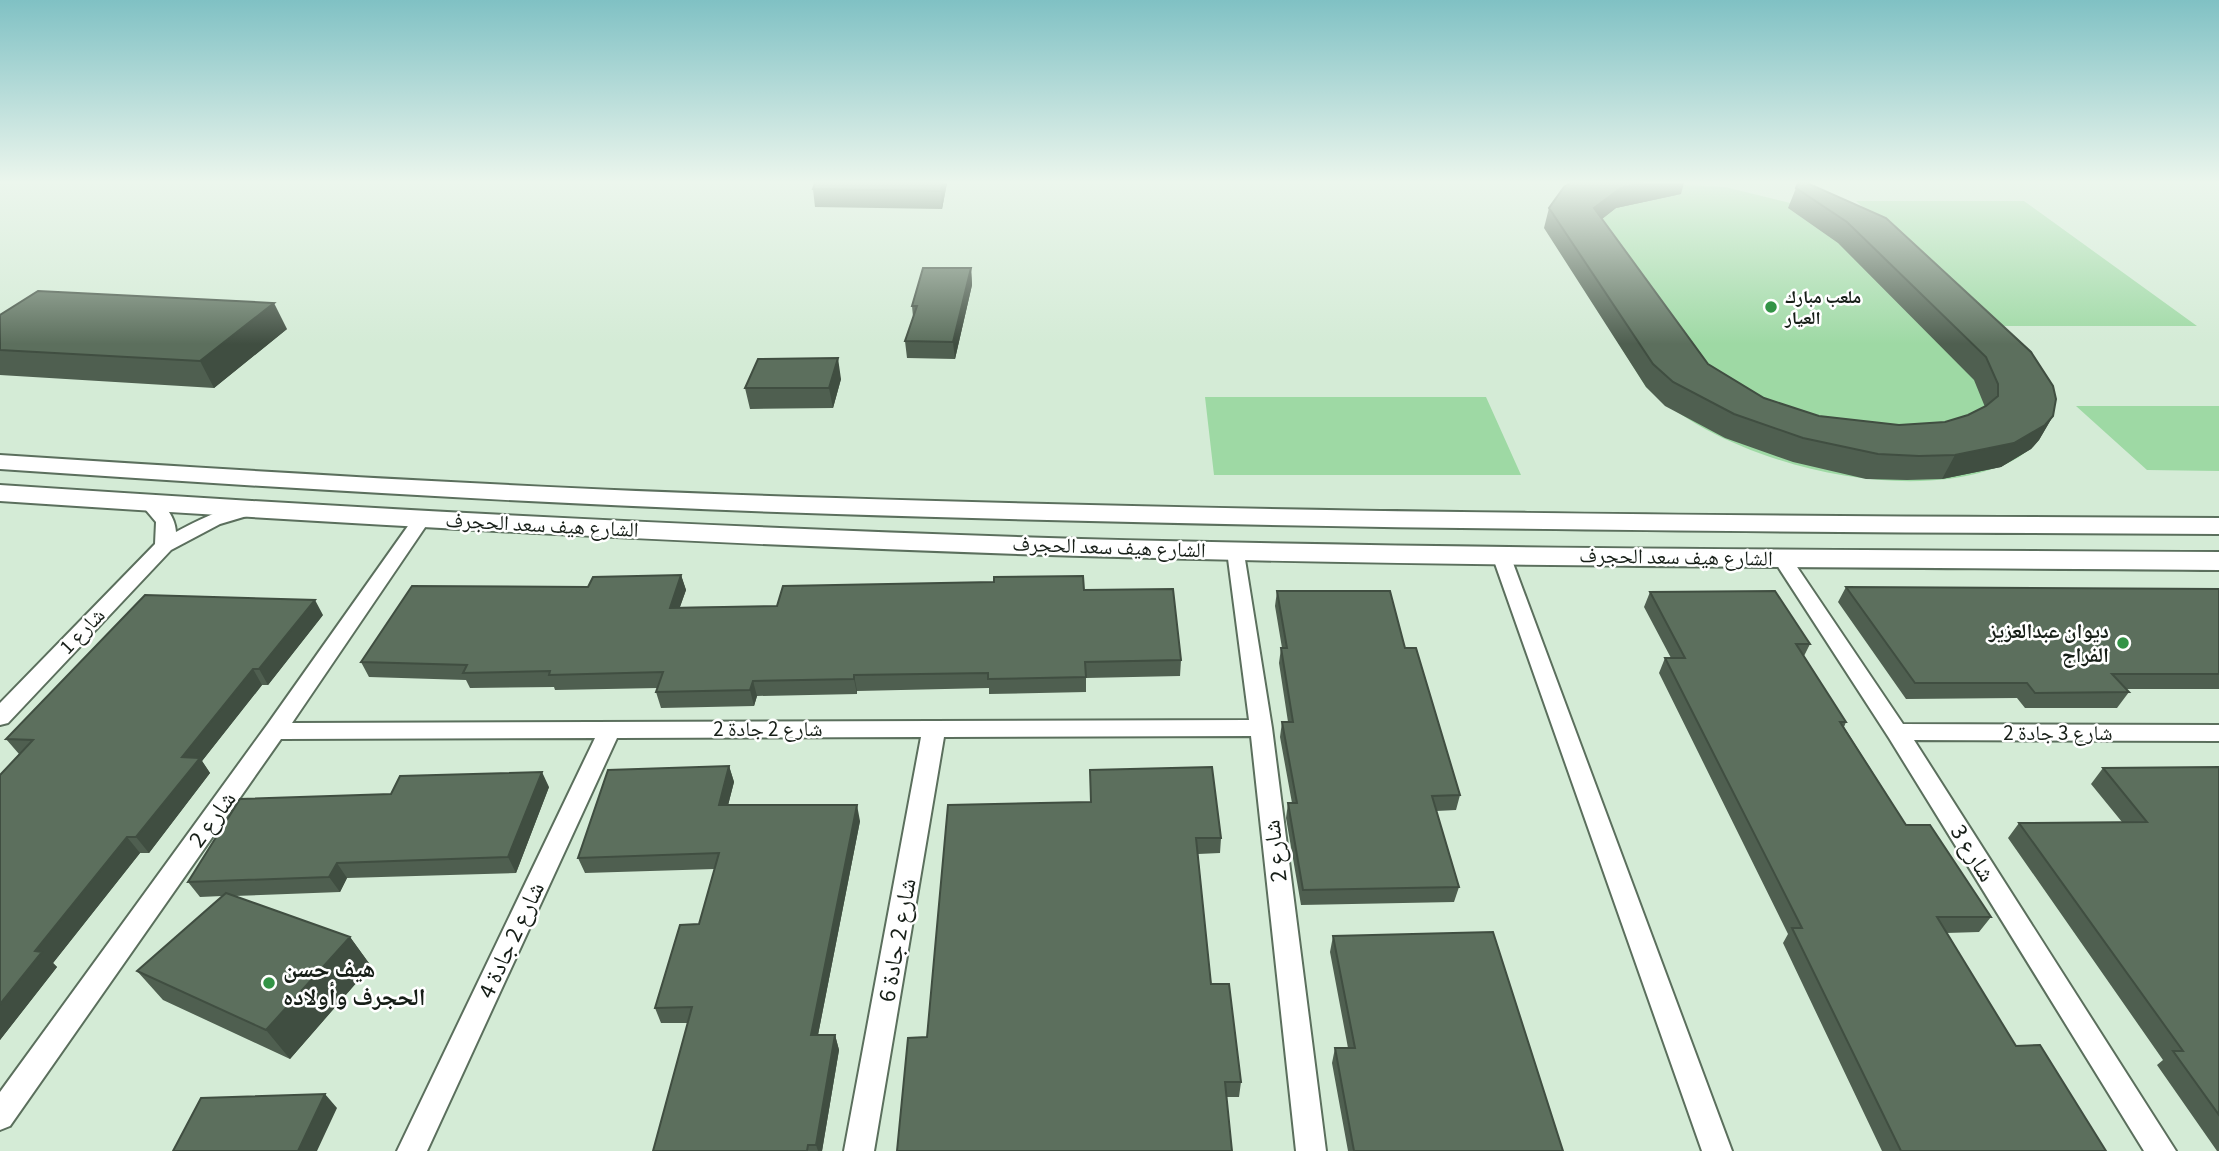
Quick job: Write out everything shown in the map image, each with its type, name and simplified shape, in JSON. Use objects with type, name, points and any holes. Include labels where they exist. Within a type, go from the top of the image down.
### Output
[{"type":"street","name":"الشارع هيف سعد الحجرف","points":[[0,462],[266,482],[1126,515],[1703,524],[2214,526]]},
{"type":"street","name":"الشارع هيف سعد الحجرف","points":[[0,493],[421,520],[794,537],[1236,551],[1782,559],[2219,561]]},
{"type":"street","points":[[149,503],[166,519],[168,527],[164,546]]},
{"type":"street","points":[[794,537],[811,527],[815,520],[815,514],[804,504]]},
{"type":"street","points":[[854,539],[849,525],[859,511],[870,506]]},
{"type":"street","name":"شارع 1","points":[[0,717],[164,546],[214,520],[251,509]]},
{"type":"street","name":"شارع 2","points":[[0,1116],[275,731],[421,520]]},
{"type":"street","points":[[2130,525],[2164,540],[2172,554],[2168,561]]},
{"type":"street","points":[[2214,526],[2196,530],[2196,537],[2219,555]]},
{"type":"street","name":"شارع 2","points":[[1236,551],[1261,728],[1311,1151]]},
{"type":"street","points":[[1501,555],[1717,1151]]},
{"type":"street","name":"شارع 3","points":[[1782,559],[1897,732],[2161,1151]]},
{"type":"street","name":"شارع 2 جادة 2","points":[[275,731],[1261,728]]},
{"type":"street","name":"شارع 2 جادة 4","points":[[412,1151],[610,729]]},
{"type":"street","name":"شارع 2 جادة 6","points":[[859,1151],[934,729]]},
{"type":"street","name":"شارع 3 جادة 2","points":[[1897,732],[2219,733]]},
{"type":"green space","name":"ملعب مبارك العيار","points":[[1552,237],[1836,237],[2042,423],[2035,442],[2022,455],[1986,471],[1945,479],[1901,481],[1854,477],[1806,468],[1717,435],[1678,413],[1646,387]]},
{"type":"green space","points":[[1896,237],[2073,237],[2197,326],[1997,326]]},
{"type":"green space","points":[[1205,397],[1486,397],[1521,475],[1214,475]]},
{"type":"green space","points":[[2076,406],[2219,406],[2219,471],[2147,470]]},
{"type":"building","points":[[1568,237],[1615,237],[1708,364],[1764,398],[1819,416],[1899,425],[1945,422],[1986,406],[1998,396],[1998,384],[1986,357],[1862,237],[1906,237],[2031,352],[2053,386],[2056,399],[2053,416],[2045,425],[2014,443],[1955,455],[1878,454],[1803,438],[1734,414],[1673,382],[1653,364]]},
{"type":"building","points":[[923,268],[971,268],[953,342],[905,341],[917,306],[912,306]]},
{"type":"building","points":[[38,291],[274,303],[200,361],[0,350],[0,315]]},
{"type":"building","points":[[838,358],[829,388],[745,388],[758,359]]},
{"type":"building","points":[[681,575],[670,608],[777,606],[783,586],[994,582],[994,577],[1083,576],[1084,590],[1173,589],[1181,660],[1085,662],[1086,677],[988,679],[988,673],[854,675],[854,679],[753,681],[750,690],[656,692],[663,672],[549,675],[550,671],[463,673],[467,665],[361,662],[412,586],[588,587],[593,577]]},
{"type":"building","points":[[1846,587],[2219,589],[2219,674],[2112,674],[2129,692],[2035,693],[2027,683],[1915,683]]},
{"type":"building","points":[[1277,591],[1390,591],[1405,648],[1416,648],[1460,795],[1432,796],[1459,887],[1303,890],[1288,803],[1297,803],[1282,722],[1293,722],[1281,648],[1287,648]]},
{"type":"building","points":[[1775,591],[1810,644],[1796,644],[1846,722],[1840,722],[1906,825],[1930,825],[1991,917],[1937,917],[2016,1046],[2040,1045],[2106,1151],[1901,1151],[1792,928],[1802,928],[1665,658],[1685,658],[1650,592]]},
{"type":"building","points":[[145,595],[315,600],[259,669],[253,669],[182,757],[200,758],[136,837],[127,837],[35,951],[42,952],[0,1004],[0,775],[33,740],[6,739]]},
{"type":"building","points":[[729,766],[719,805],[857,805],[811,1035],[835,1035],[816,1145],[808,1145],[807,1151],[653,1151],[692,1007],[655,1008],[680,925],[699,924],[719,853],[578,858],[608,770]]},
{"type":"building","points":[[1212,767],[1221,838],[1196,838],[1211,984],[1229,984],[1241,1082],[1225,1082],[1232,1151],[897,1151],[908,1038],[927,1037],[948,805],[1091,802],[1090,770]]},
{"type":"building","points":[[2219,767],[2219,1115],[2173,1051],[2183,1051],[2019,823],[2147,822],[2103,768]]},
{"type":"building","points":[[542,772],[508,857],[337,863],[329,877],[188,882],[240,799],[391,794],[400,776]]},
{"type":"building","points":[[226,893],[350,937],[266,1030],[137,971]]},
{"type":"building","points":[[1493,932],[1563,1151],[1354,1151],[1335,1048],[1355,1048],[1333,936]]},
{"type":"building","points":[[325,1094],[298,1151],[173,1151],[201,1098]]},
{"type":"place","name":"ملعب مبارك العيار","points":[[1771,307]]},
{"type":"place","name":"ديوان عبدالعزيز الفراج","points":[[2123,643]]},
{"type":"place","name":"هيف حسن الحجرف وأولاده","points":[[269,983]]}]
